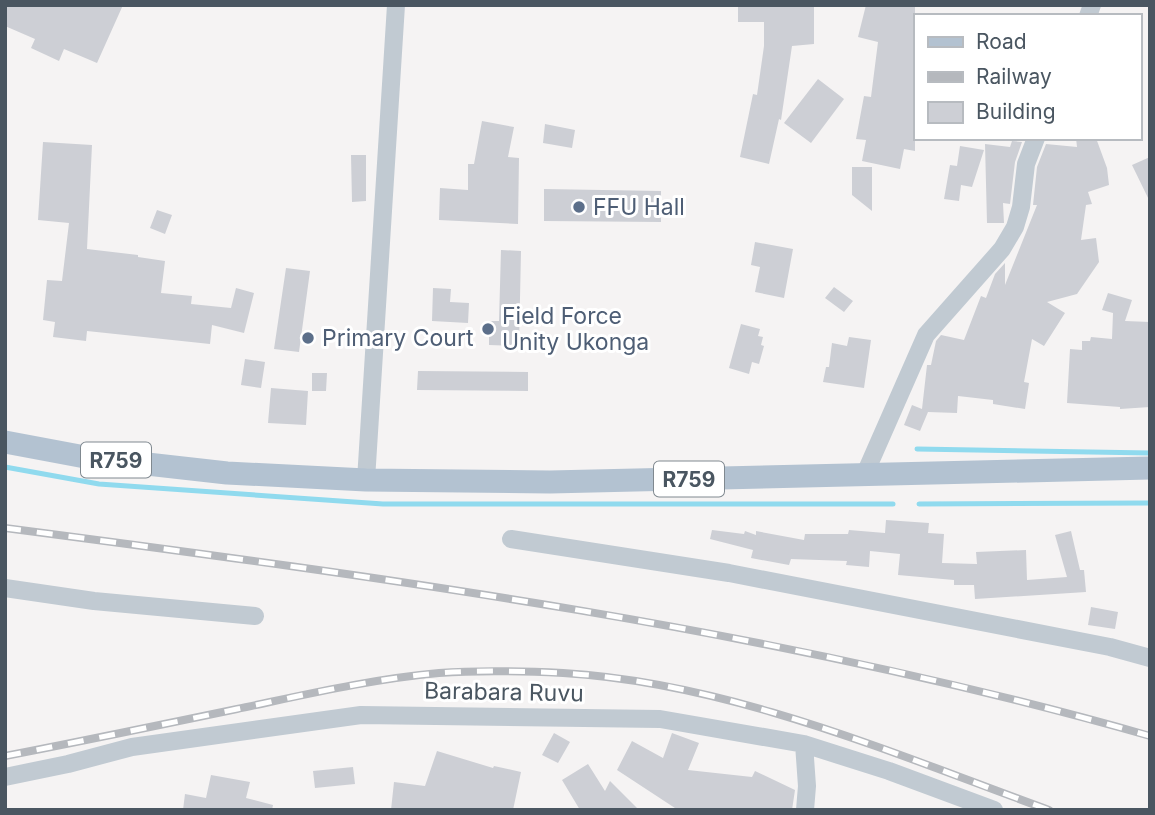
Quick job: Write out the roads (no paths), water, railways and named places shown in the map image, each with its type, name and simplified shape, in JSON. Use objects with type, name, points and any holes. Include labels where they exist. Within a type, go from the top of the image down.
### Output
[{"type":"main road","name":"R759","points":[[5,442],[85,457],[227,473],[366,480],[550,482],[1150,468]]},
{"type":"street","points":[[366,480],[396,5]]},
{"type":"street","points":[[864,476],[926,335],[1002,249],[1015,227],[1021,207],[1026,164],[1036,140]]},
{"type":"street","points":[[511,539],[729,573],[1110,647],[1150,658]]},
{"type":"street","points":[[5,588],[94,601],[255,616]]},
{"type":"street","name":"Barabara Ruvu","points":[[5,777],[132,747],[361,715],[660,719],[804,744],[954,802],[994,810]]},
{"type":"street","points":[[804,744],[807,786],[805,810]]},
{"type":"waterway","points":[[917,449],[1150,453]]},
{"type":"waterway","points":[[5,467],[99,484],[383,504],[893,504]]},
{"type":"waterway","points":[[919,504],[1148,503]]},
{"type":"railway","points":[[5,528],[438,588],[724,636],[1009,698],[1150,736]]},
{"type":"railway","points":[[5,756],[388,679],[470,671],[563,673],[626,679],[749,706],[871,744],[1049,810]]},
{"type":"place","name":"FFU Hall","points":[[579,207]]},
{"type":"place","name":"Field Force Unity Ukonga","points":[[488,329]]},
{"type":"place","name":"Primary Court","points":[[308,338]]}]
